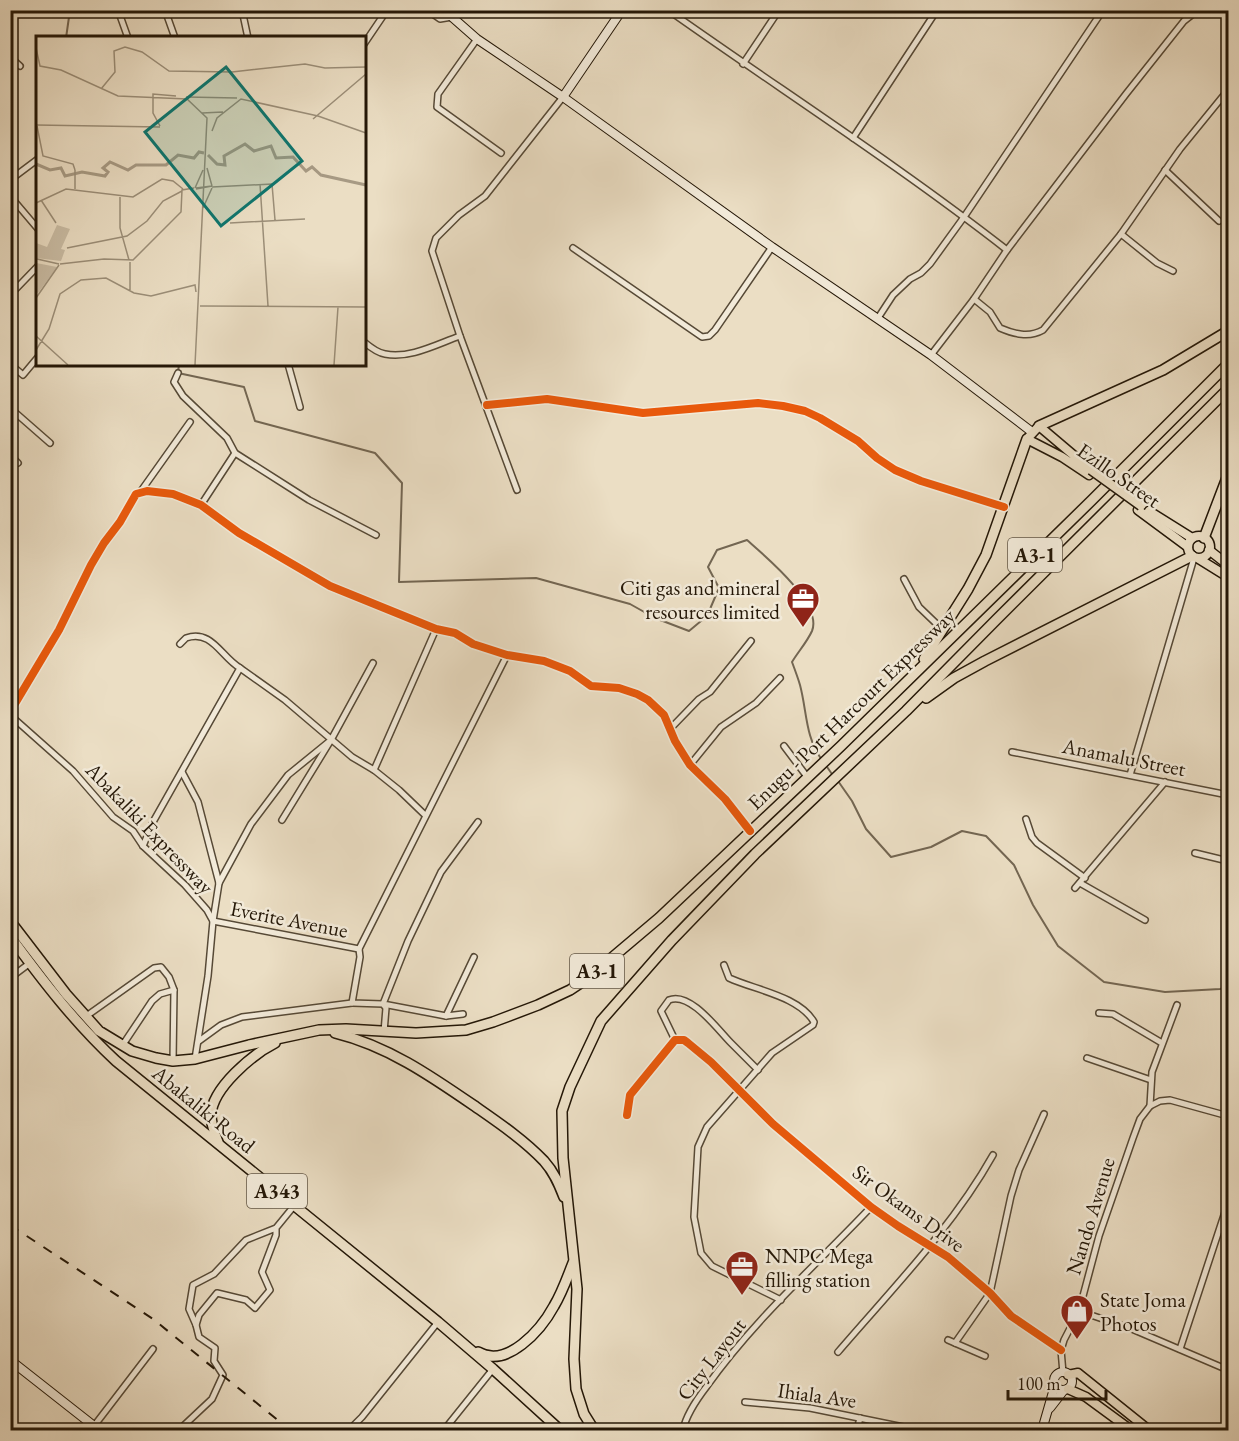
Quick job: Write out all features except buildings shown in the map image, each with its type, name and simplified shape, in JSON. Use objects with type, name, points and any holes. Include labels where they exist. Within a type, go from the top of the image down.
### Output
[{"type":"highway","points":[[919,669],[986,555],[1033,432],[1163,370],[1228,330]]},
{"type":"highway","name":"Enugu - Port Harcourt Expressway","points":[[285,1038],[319,1030],[445,1032],[466,1030],[523,1011],[570,990],[602,967],[659,918],[810,776],[1228,364]]},
{"type":"highway","name":"A3-1","points":[[570,1213],[562,1139],[562,1111],[570,1087],[601,1021],[672,940],[755,854],[906,711],[1228,389]]},
{"type":"highway","points":[[1204,538],[1228,475]]},
{"type":"highway","points":[[906,711],[954,678],[985,661],[1195,558]]},
{"type":"highway","name":"A343","points":[[10,921],[40,962],[86,1017],[106,1037],[143,1055],[173,1060],[195,1059],[249,1044],[285,1038]]},
{"type":"highway","name":"Abakaliki Road","points":[[10,936],[95,1042],[438,1322],[560,1431]]},
{"type":"highway","name":"A343","points":[[319,1030],[365,1041],[437,1079],[520,1139],[550,1169],[558,1181],[570,1213],[577,1289],[574,1359],[576,1389],[584,1414],[594,1431]]},
{"type":"highway","name":"A343","points":[[218,1143],[211,1113],[222,1090],[259,1052],[285,1038]]},
{"type":"highway","name":"A343","points":[[463,1343],[484,1356],[491,1357],[505,1355],[520,1346],[554,1308],[574,1262]]},
{"type":"main road","points":[[563,97],[622,10]]},
{"type":"main road","points":[[453,14],[477,39],[563,97],[772,247],[931,355],[1033,432]]},
{"type":"main road","name":"Ezillo Street","points":[[1033,432],[1062,457],[1090,473]]},
{"type":"main road","name":"Ezillo Street","points":[[1033,432],[1190,543]]},
{"type":"main road","points":[[1195,558],[1204,557],[1209,550],[1209,543],[1198,536],[1190,543],[1195,558],[1228,577]]},
{"type":"main road","points":[[1209,550],[1228,565]]},
{"type":"main road","points":[[10,1360],[97,1428]]},
{"type":"main road","points":[[1042,1431],[1057,1375],[1078,1373],[1149,1431]]},
{"type":"main road","points":[[1047,1411],[1071,1381],[1066,1374]]},
{"type":"main road","points":[[1055,1385],[1086,1397],[1131,1431]]},
{"type":"street","points":[[118,10],[127,36]]},
{"type":"street","points":[[165,10],[174,36]]},
{"type":"street","points":[[242,10],[248,36]]},
{"type":"street","points":[[366,41],[387,10]]},
{"type":"street","points":[[427,10],[440,19],[453,14]]},
{"type":"street","points":[[446,10],[453,14]]},
{"type":"street","points":[[668,10],[853,138],[964,217],[1006,250]]},
{"type":"street","points":[[743,64],[779,10]]},
{"type":"street","points":[[853,138],[937,10]]},
{"type":"street","points":[[878,318],[892,295],[930,264],[1102,10]]},
{"type":"street","points":[[931,355],[974,299],[1006,250],[1126,94],[1184,21],[1198,10]]},
{"type":"street","points":[[477,39],[438,94],[437,107],[501,153]]},
{"type":"street","points":[[10,57],[20,66]]},
{"type":"street","points":[[974,299],[990,312],[1000,327],[1021,334],[1037,334],[1052,321],[1121,234],[1165,170],[1228,90]]},
{"type":"street","points":[[518,490],[460,336],[432,251],[436,238],[459,215],[485,196],[563,97]]},
{"type":"street","points":[[10,180],[36,160]]},
{"type":"street","points":[[1165,170],[1219,221]]},
{"type":"street","points":[[10,196],[36,227]]},
{"type":"street","points":[[1121,234],[1156,263],[1173,271]]},
{"type":"street","points":[[573,248],[702,337],[709,336],[715,330],[772,247]]},
{"type":"street","points":[[10,295],[36,268]]},
{"type":"street","points":[[366,343],[383,354],[399,354],[415,352],[460,336]]},
{"type":"street","points":[[10,364],[23,375],[36,359]]},
{"type":"street","points":[[289,366],[300,407]]},
{"type":"street","points":[[178,373],[174,382],[183,396],[227,438],[235,453],[309,500],[376,535]]},
{"type":"street","points":[[487,405],[547,399],[644,413],[758,403],[783,406],[805,411],[820,418],[858,441],[877,458],[896,470],[921,481],[1004,507]]},
{"type":"street","points":[[10,408],[50,443]]},
{"type":"street","points":[[10,713],[58,630],[104,543],[120,522],[136,494],[141,491],[190,422]]},
{"type":"street","points":[[201,505],[235,453]]},
{"type":"street","points":[[10,455],[18,463]]},
{"type":"street","points":[[141,491],[173,494],[201,505],[239,533],[330,586],[436,629],[455,633],[473,644],[507,655],[544,662],[570,671],[591,686],[630,690],[648,700],[667,720],[690,765],[724,799],[750,831]]},
{"type":"street","points":[[1130,775],[1195,558]]},
{"type":"street","points":[[904,579],[919,607],[943,630]]},
{"type":"street","points":[[374,770],[436,629]]},
{"type":"street","points":[[180,644],[186,638],[201,636],[214,644],[240,668],[285,700],[330,740],[399,790],[425,815]]},
{"type":"street","points":[[670,729],[699,699],[710,692],[751,641]]},
{"type":"street","points":[[352,1003],[360,957],[359,949],[422,828],[425,815],[507,655]]},
{"type":"street","points":[[282,820],[373,663]]},
{"type":"street","points":[[143,846],[153,822],[240,668]]},
{"type":"street","points":[[690,765],[721,727],[756,703],[780,678]]},
{"type":"street","name":"Abakaliki Expressway","points":[[10,713],[73,771],[113,817],[133,831],[143,846],[185,885],[213,921],[208,976],[195,1059]]},
{"type":"street","points":[[213,921],[219,883],[250,824],[288,775],[330,740]]},
{"type":"street","points":[[784,746],[810,776]]},
{"type":"street","name":"Anamalu Street","points":[[1012,752],[1228,795]]},
{"type":"street","points":[[182,772],[198,802],[219,883]]},
{"type":"street","points":[[1076,888],[1165,782]]},
{"type":"street","points":[[1026,819],[1032,837],[1037,843],[1085,878]]},
{"type":"street","points":[[383,1004],[408,941],[441,872],[478,822]]},
{"type":"street","points":[[1195,853],[1228,861]]},
{"type":"street","points":[[1080,883],[1145,920]]},
{"type":"street","name":"Everite Avenue","points":[[213,921],[359,949]]},
{"type":"street","points":[[1228,925],[1226,941],[1228,951]]},
{"type":"street","points":[[446,1016],[474,957]]},
{"type":"street","points":[[10,978],[30,963]]},
{"type":"street","points":[[724,965],[729,978],[755,990],[788,999],[809,1014],[814,1024],[772,1053],[707,1127],[698,1147],[694,1217],[698,1244],[705,1259],[712,1266],[781,1300]]},
{"type":"street","points":[[86,1017],[158,966],[166,972],[174,990],[173,1060]]},
{"type":"street","points":[[122,1046],[152,1001],[160,994],[174,990]]},
{"type":"street","points":[[627,1115],[630,1095],[675,1040],[662,1011],[669,1000],[676,998],[689,1003],[706,1015],[758,1070]]},
{"type":"street","points":[[198,1041],[221,1025],[242,1017],[352,1003],[383,1004],[446,1016],[463,1014]]},
{"type":"street","points":[[383,1004],[386,1008],[384,1032]]},
{"type":"street","points":[[1177,1005],[1151,1080],[1150,1106],[1160,1101],[1170,1100],[1228,1116]]},
{"type":"street","points":[[1099,1012],[1113,1014],[1162,1043]]},
{"type":"street","name":"Sir Okams Drive","points":[[675,1040],[684,1040],[688,1043],[795,1144],[871,1207],[948,1257],[990,1293],[1011,1316],[1061,1350]]},
{"type":"street","points":[[1087,1058],[1151,1080]]},
{"type":"street","name":"Nando Avenue","points":[[1061,1350],[1079,1311],[1099,1236],[1124,1162],[1140,1119],[1150,1106]]},
{"type":"street","points":[[955,1343],[990,1293],[1011,1196],[1019,1170],[1044,1114]]},
{"type":"street","points":[[838,1352],[930,1245],[977,1183],[993,1155]]},
{"type":"street","points":[[1180,1349],[1228,1203]]},
{"type":"street","points":[[179,1431],[212,1399],[223,1375],[214,1361],[215,1348],[199,1337],[189,1309],[193,1285],[214,1274],[246,1240],[276,1228],[294,1206]]},
{"type":"street","name":"City Layout","points":[[682,1431],[696,1403],[717,1372],[781,1300],[871,1207]]},
{"type":"street","points":[[196,1324],[199,1314],[217,1293],[246,1300],[255,1308],[270,1290],[262,1272],[276,1235],[276,1228]]},
{"type":"street","points":[[1079,1311],[1092,1314],[1228,1370]]},
{"type":"street","points":[[349,1431],[438,1322]]},
{"type":"street","points":[[948,1340],[985,1356]]},
{"type":"street","points":[[97,1428],[153,1349]]},
{"type":"street","points":[[1061,1350],[1066,1374]]},
{"type":"street","points":[[444,1431],[493,1369]]},
{"type":"street","name":"Ihiala Ave","points":[[745,1402],[810,1408],[918,1431]]},
{"type":"street","points":[[857,1431],[860,1418]]},
{"type":"waterway","points":[[66,36],[70,10]]},
{"type":"waterway","points":[[179,366],[178,373],[244,387],[255,421],[375,453],[402,483],[399,582],[536,578],[630,604],[655,618],[689,631],[707,616],[719,588],[708,567],[717,550],[747,540],[790,581],[809,608],[813,620],[812,631],[792,662],[800,685],[809,733],[822,760]]},
{"type":"waterway","points":[[825,764],[834,777]]},
{"type":"waterway","points":[[838,781],[852,801],[866,829],[891,857],[931,847],[962,831],[986,836],[1014,865],[1033,905],[1058,946],[1104,982],[1165,992],[1228,987]]},
{"type":"railway","points":[[10,1225],[153,1319],[290,1430]]},
{"type":"cycle path","points":[[487,405],[547,399],[643,413],[758,403],[783,406],[805,411],[820,418],[858,441],[895,470],[921,481],[1004,507]]},
{"type":"cycle path","points":[[10,712],[59,630],[91,565],[136,494],[147,491],[173,494],[201,505],[239,533],[330,586],[436,629],[455,633],[473,644],[507,655],[544,661],[570,671],[591,686],[619,688],[648,700],[664,715],[675,741],[690,765],[725,799],[750,831]]},
{"type":"cycle path","points":[[627,1115],[630,1095],[675,1040],[684,1040],[711,1062],[773,1124],[871,1207],[948,1257],[990,1293],[1011,1316],[1061,1350]]},
{"type":"place","name":"Citi gas and mineral resources limited","points":[[803,628]]},
{"type":"place","name":"NNPC Mega filling station","points":[[742,1296]]},
{"type":"place","name":"State Joma Photos","points":[[1077,1340]]}]
